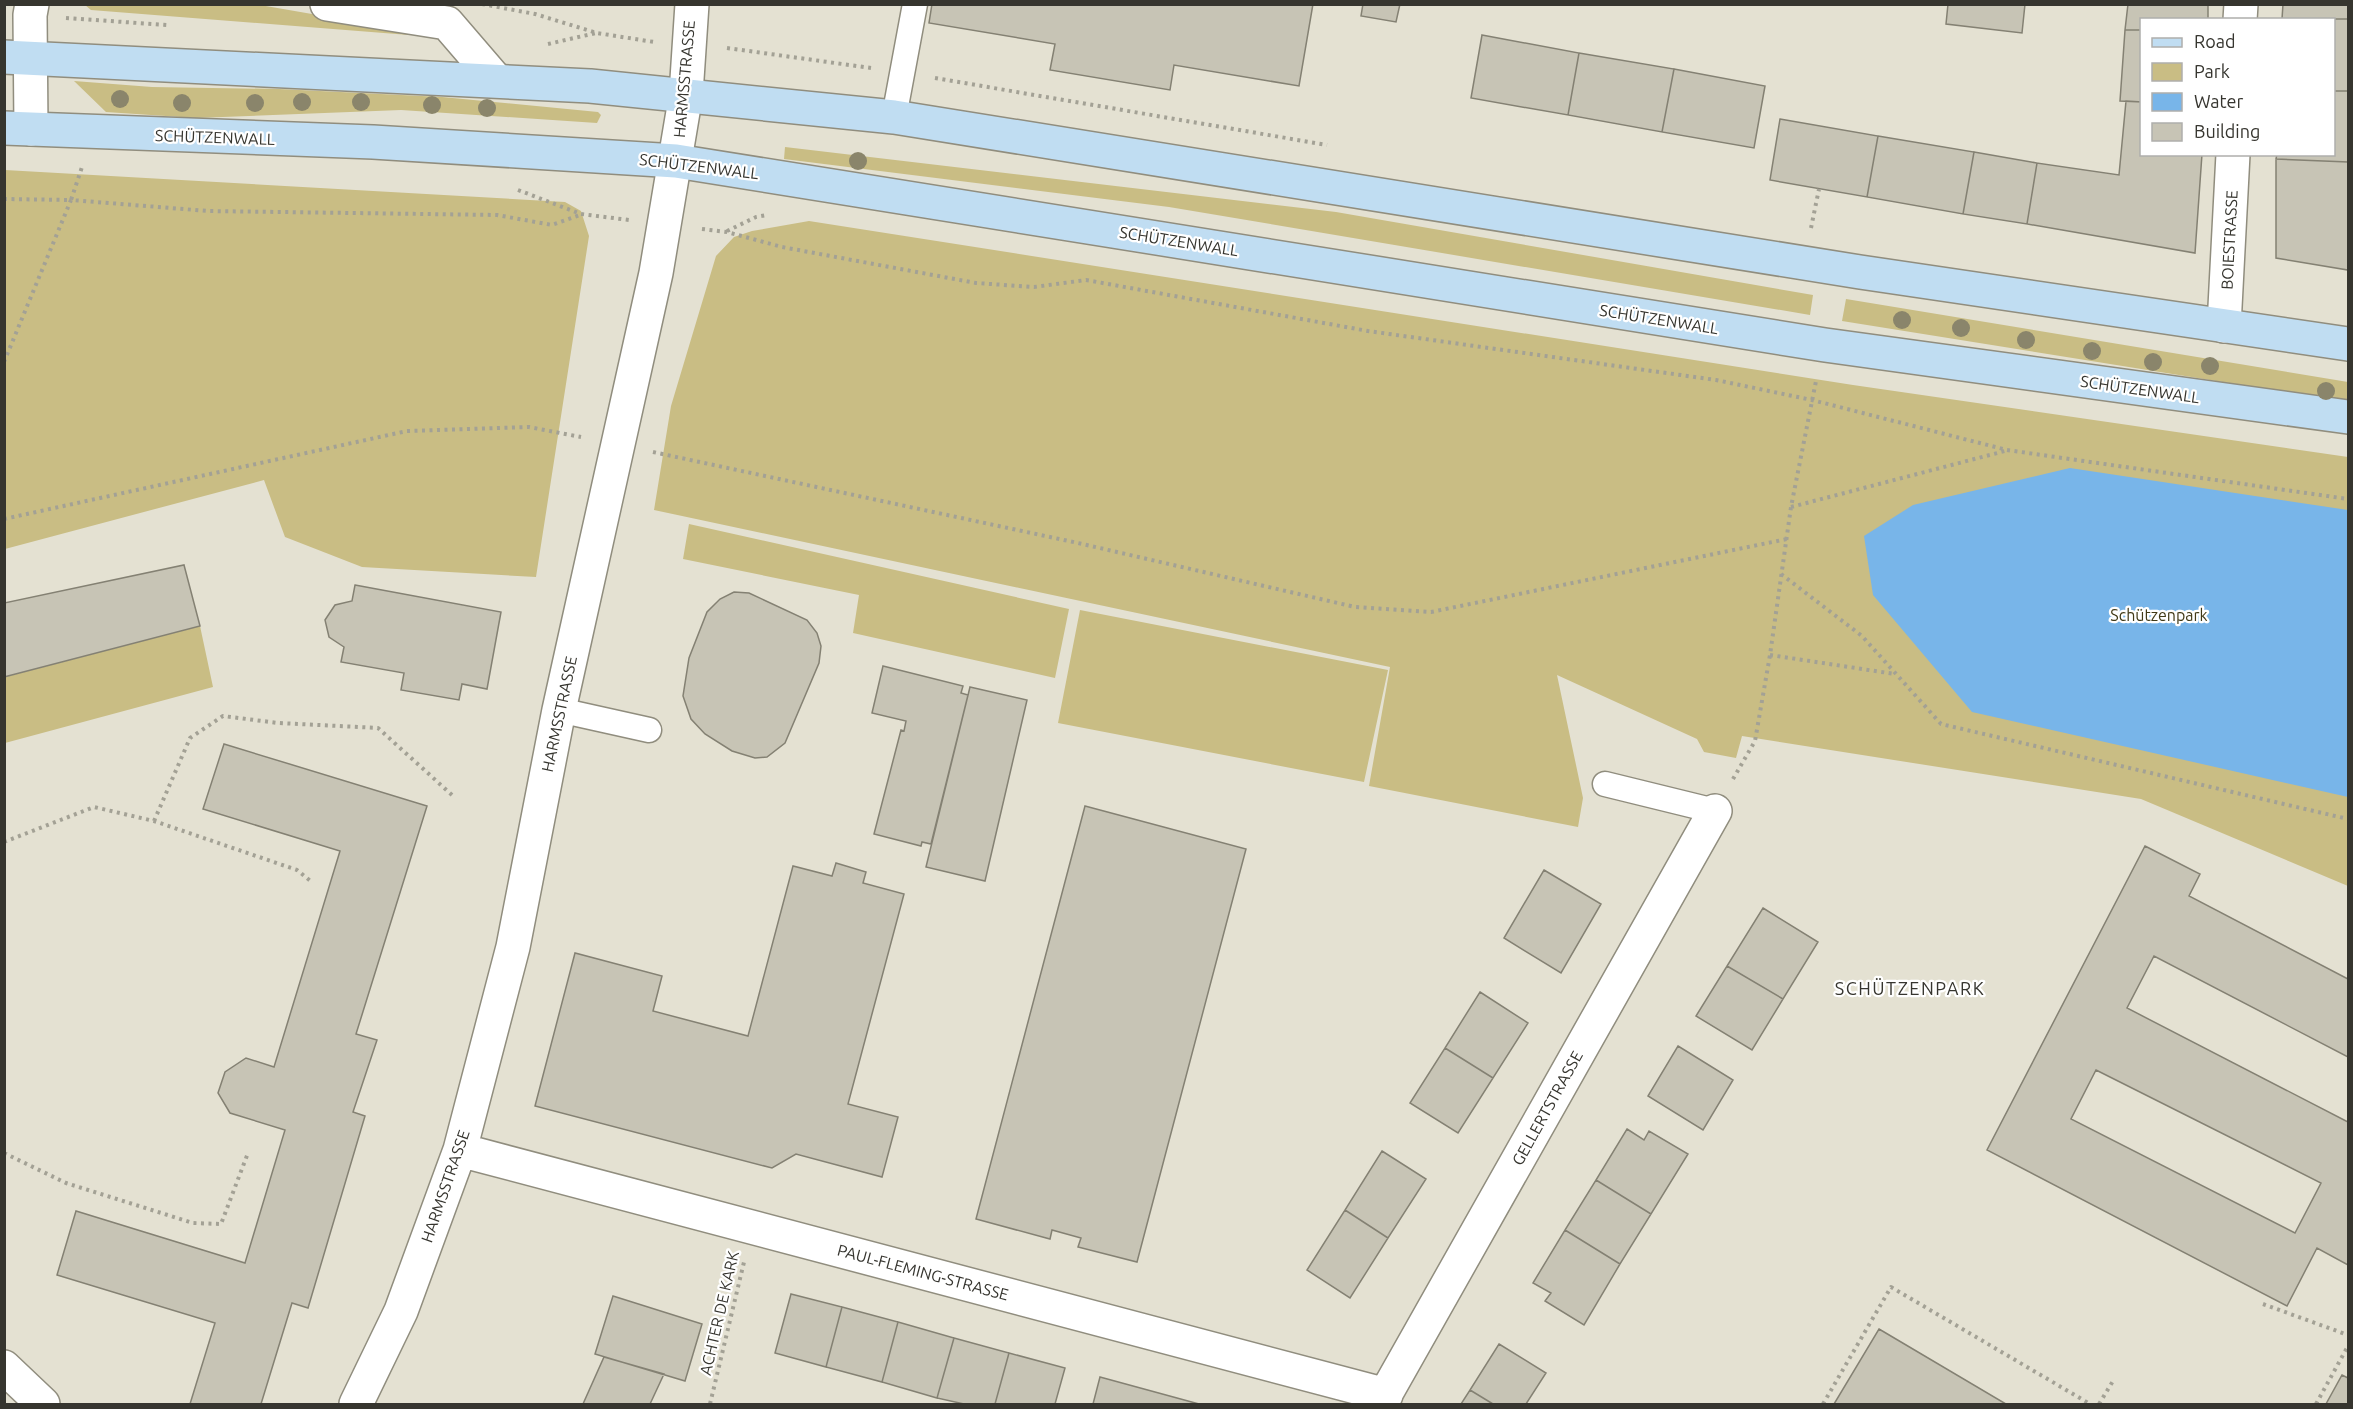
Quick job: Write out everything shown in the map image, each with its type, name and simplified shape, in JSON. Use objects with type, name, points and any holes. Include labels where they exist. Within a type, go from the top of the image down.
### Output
[{"type":"main road","points":[[17,57],[495,80],[686,94],[894,117],[1860,272],[2349,344]]},
{"type":"main road","name":"SCHÜTZENWALL","points":[[18,129],[96,134],[374,142],[676,161],[1825,345],[2349,417]]},
{"type":"street","points":[[18,129],[17,57],[32,4]]},
{"type":"street","points":[[327,4],[447,23],[495,80]]},
{"type":"street","name":"HARMSSTRASSE","points":[[356,1404],[401,1311],[460,1150],[513,947],[559,710],[656,273],[686,94],[692,4]]},
{"type":"street","name":"BOIESTRASSE","points":[[2224,326],[2233,156]]},
{"type":"street","name":"GELLERTSTRASSE","points":[[1383,1400],[1714,811]]},
{"type":"street","name":"PAUL-FLEMING-STRASSE","points":[[460,1150],[752,1227],[1383,1400]]},
{"type":"street","points":[[4,1367],[43,1404]]},
{"type":"lane","points":[[894,117],[915,4]]},
{"type":"lane","points":[[559,710],[649,730]]},
{"type":"lane","points":[[1605,784],[1714,811]]},
{"type":"path","points":[[483,4],[535,14],[597,33]]},
{"type":"path","points":[[4,362],[96,134]]},
{"type":"path","points":[[1810,231],[1819,189]]},
{"type":"path","points":[[4,199],[71,200],[208,211],[497,215],[552,225],[581,214]]},
{"type":"path","points":[[756,217],[727,232],[782,247],[976,283],[1034,287],[1086,280],[1368,331],[1716,380],[1812,400],[2007,450],[2349,499]]},
{"type":"path","points":[[1714,811],[1755,741],[1791,507],[1825,345]]},
{"type":"path","points":[[4,519],[407,431],[529,427],[1067,540],[1355,607],[1431,612],[1787,539]]},
{"type":"path","points":[[1791,507],[2007,450]]},
{"type":"path","points":[[1781,574],[1862,636],[1941,724],[2349,819]]},
{"type":"path","points":[[1770,655],[1896,674]]},
{"type":"path","points":[[154,821],[190,738],[223,716],[278,723],[378,728],[452,795]]},
{"type":"path","points":[[4,842],[94,807],[154,821],[297,870],[313,883]]},
{"type":"path","points":[[4,1153],[66,1183],[193,1223],[221,1224],[248,1153]]},
{"type":"path","name":"ACHTER DE KARK","points":[[710,1404],[752,1227]]},
{"type":"path","points":[[1823,1404],[1891,1287],[2090,1404]]},
{"type":"path","points":[[2264,1304],[2349,1335]]},
{"type":"path","points":[[2316,1404],[2349,1346]]},
{"type":"path","points":[[2099,1404],[2113,1381]]},
{"type":"green space","points":[[85,5],[260,5],[410,31],[409,35],[91,10]]},
{"type":"green space","points":[[74,81],[152,87],[279,89],[442,97],[598,112],[601,115],[597,123],[401,110],[196,118],[106,112]]},
{"type":"green space","points":[[785,147],[1336,212],[1813,295],[1810,315],[1169,207],[784,159]]},
{"type":"green space","points":[[5,170],[565,202],[581,211],[589,236],[536,577],[362,567],[285,537],[264,480],[5,549]]},
{"type":"green space","name":"Schützenpark","points":[[809,221],[1853,385],[2348,457],[2348,886],[2141,799],[1742,736],[1736,758],[1704,752],[1697,739],[1557,675],[1583,798],[1578,827],[1369,786],[1390,667],[654,510],[671,406],[716,256],[734,237],[752,231]]},
{"type":"green space","points":[[1846,299],[2348,382],[2348,402],[1842,321]]},
{"type":"green space","points":[[689,524],[1069,609],[1055,678],[853,633],[859,595],[683,559]]},
{"type":"green space","points":[[1080,610],[1388,670],[1364,782],[1058,723]]},
{"type":"green space","points":[[200,626],[213,687],[5,743],[5,677]]},
{"type":"water","points":[[2070,468],[2348,510],[2348,797],[1972,712],[1873,595],[1864,536],[1913,505]]},
{"type":"building","points":[[932,4],[1313,4],[1299,86],[1174,65],[1170,90],[1050,70],[1055,44],[929,23]]},
{"type":"building","points":[[1363,4],[1400,4],[1396,22],[1361,16]]},
{"type":"building","points":[[1948,4],[2025,4],[2022,33],[1946,24]]},
{"type":"building","points":[[2128,4],[2208,4],[2208,18],[2140,18],[2140,30],[2125,30]]},
{"type":"building","points":[[2283,4],[2348,4],[2348,19],[2282,18]]},
{"type":"building","points":[[2335,19],[2348,19],[2348,91],[2335,91]]},
{"type":"building","points":[[2125,30],[2140,30],[2140,102],[2120,101]]},
{"type":"building","points":[[1482,35],[1579,53],[1568,115],[1471,98]]},
{"type":"building","points":[[1579,53],[1674,69],[1662,132],[1568,115]]},
{"type":"building","points":[[1674,69],[1765,86],[1754,148],[1662,132]]},
{"type":"building","points":[[2335,91],[2348,91],[2348,162],[2276,159],[2277,156],[2335,156]]},
{"type":"building","points":[[2126,101],[2140,102],[2140,156],[2202,156],[2195,253],[2027,224],[2037,163],[2119,175]]},
{"type":"building","points":[[1780,119],[1878,136],[1867,197],[1770,180]]},
{"type":"building","points":[[1878,136],[1974,152],[1963,214],[1867,197]]},
{"type":"building","points":[[1974,152],[2037,163],[2027,224],[1963,214]]},
{"type":"building","points":[[2276,159],[2348,162],[2348,270],[2276,258]]},
{"type":"building","points":[[184,565],[200,626],[4,677],[4,603]]},
{"type":"building","points":[[355,585],[501,612],[487,689],[462,684],[459,700],[401,690],[404,673],[341,662],[344,647],[329,637],[325,620],[335,605],[352,601]]},
{"type":"building","points":[[734,592],[749,593],[807,620],[817,633],[821,646],[819,663],[785,743],[767,757],[755,758],[732,751],[705,734],[691,719],[683,696],[689,658],[707,612],[720,599]]},
{"type":"building","points":[[883,666],[963,686],[961,693],[968,695],[931,844],[922,842],[921,846],[874,834],[901,730],[904,731],[906,721],[872,713]]},
{"type":"building","points":[[970,687],[1027,700],[985,881],[926,867]]},
{"type":"building","points":[[224,744],[427,806],[356,1034],[377,1040],[353,1112],[365,1116],[308,1308],[292,1303],[261,1404],[190,1404],[215,1323],[57,1275],[76,1211],[245,1263],[285,1130],[230,1113],[218,1093],[225,1072],[246,1058],[274,1067],[340,851],[203,809]]},
{"type":"building","points":[[1085,806],[1246,849],[1137,1262],[1078,1247],[1081,1238],[1052,1230],[1050,1239],[976,1219]]},
{"type":"building","points":[[2145,846],[2200,874],[2189,896],[2348,979],[2348,1057],[2154,956],[2127,1008],[2348,1122],[2348,1265],[2317,1248],[2287,1306],[1987,1150]],"holes":[[[2096,1070],[2321,1183],[2295,1233],[2071,1119]]]},
{"type":"building","points":[[836,863],[866,872],[863,883],[904,894],[848,1104],[898,1117],[882,1177],[796,1154],[772,1168],[535,1106],[575,953],[662,976],[653,1011],[748,1036],[793,866],[832,876]]},
{"type":"building","points":[[1544,870],[1601,904],[1561,973],[1504,938]]},
{"type":"building","points":[[1763,908],[1818,942],[1783,999],[1727,966]]},
{"type":"building","points":[[1727,966],[1783,999],[1752,1050],[1696,1016]]},
{"type":"building","points":[[1480,992],[1528,1023],[1493,1078],[1445,1048]]},
{"type":"building","points":[[1678,1046],[1733,1080],[1703,1130],[1648,1096]]},
{"type":"building","points":[[1445,1048],[1493,1078],[1458,1133],[1410,1103]]},
{"type":"building","points":[[1627,1129],[1644,1140],[1649,1131],[1688,1154],[1651,1214],[1596,1180]]},
{"type":"building","points":[[1382,1151],[1426,1179],[1388,1238],[1345,1210]]},
{"type":"building","points":[[1596,1180],[1651,1214],[1620,1264],[1565,1230]]},
{"type":"building","points":[[1345,1210],[1388,1238],[1350,1298],[1307,1270]]},
{"type":"building","points":[[1565,1230],[1620,1264],[1584,1325],[1545,1301],[1551,1293],[1533,1283]]},
{"type":"building","points":[[791,1294],[842,1307],[826,1367],[775,1353]]},
{"type":"building","points":[[613,1296],[702,1324],[685,1381],[595,1354]]},
{"type":"building","points":[[842,1307],[898,1322],[882,1382],[826,1367]]},
{"type":"building","points":[[898,1322],[954,1338],[937,1398],[882,1382]]},
{"type":"building","points":[[1879,1329],[2006,1404],[1834,1404]]},
{"type":"building","points":[[954,1338],[1009,1353],[995,1404],[964,1404],[937,1398]]},
{"type":"building","points":[[1499,1344],[1546,1373],[1526,1404],[1493,1404],[1470,1390]]},
{"type":"building","points":[[1009,1353],[1065,1368],[1055,1404],[995,1404]]},
{"type":"building","points":[[604,1357],[664,1374],[650,1404],[583,1404]]},
{"type":"building","points":[[2342,1375],[2348,1378],[2348,1404],[2326,1404]]},
{"type":"building","points":[[1100,1377],[1199,1404],[1093,1404]]},
{"type":"building","points":[[1470,1390],[1493,1404],[1461,1404]]},
{"type":"district","name":"SCHÜTZENPARK","points":[[1910,988]]}]
